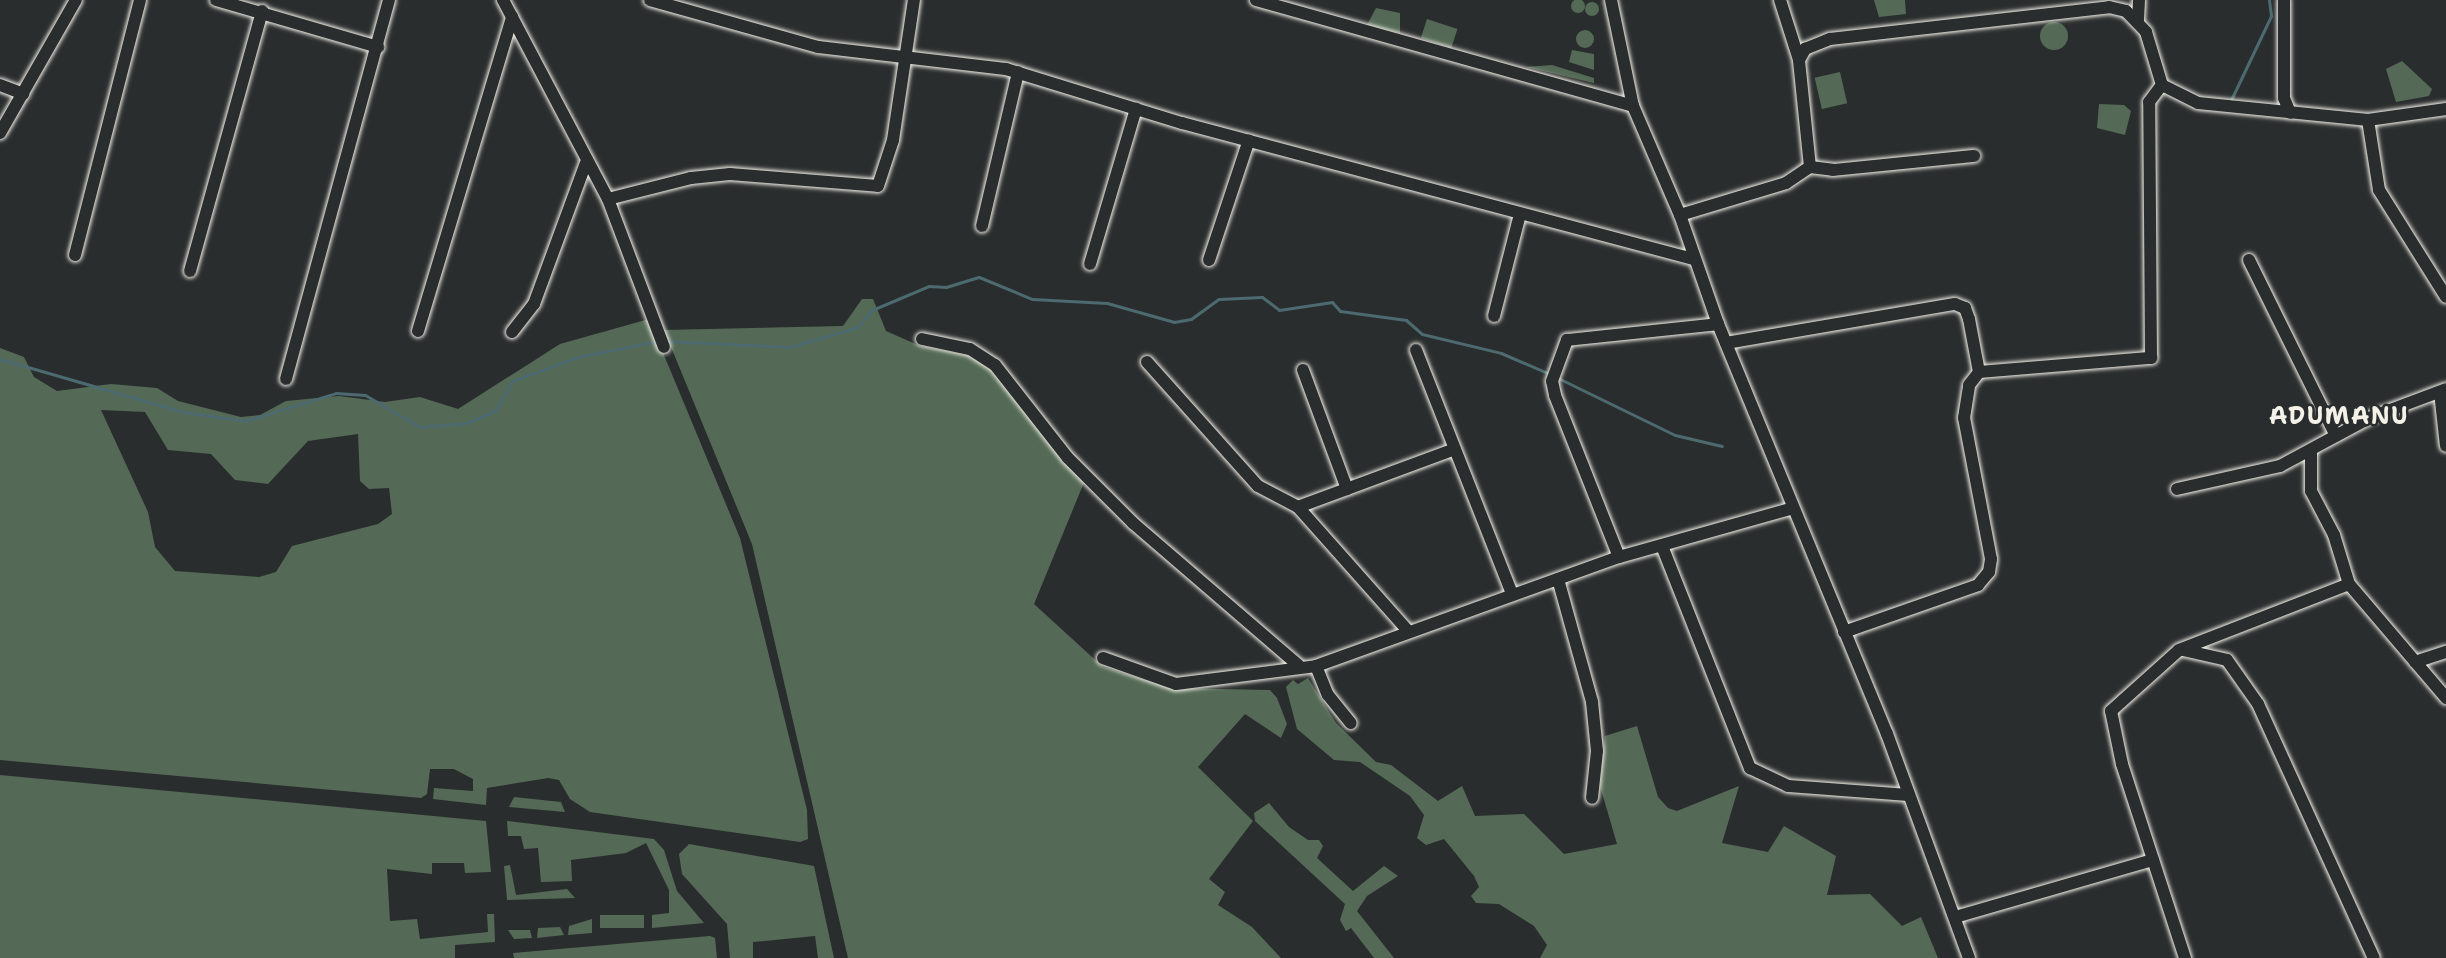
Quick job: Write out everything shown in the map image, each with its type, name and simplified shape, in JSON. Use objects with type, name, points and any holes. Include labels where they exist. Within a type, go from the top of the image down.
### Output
[{"type":"street","points":[[0,133],[76,0]]},
{"type":"street","points":[[75,255],[140,0]]},
{"type":"street","points":[[216,0],[262,11],[378,46]]},
{"type":"street","points":[[286,380],[389,0]]},
{"type":"street","points":[[503,0],[586,163],[608,199],[664,347]]},
{"type":"street","points":[[650,0],[818,47],[905,60],[969,62],[1018,72],[1136,109],[1693,259]]},
{"type":"street","points":[[608,199],[691,177],[730,174],[878,186],[893,140],[914,0]]},
{"type":"street","points":[[1256,0],[1633,106]]},
{"type":"street","points":[[1611,0],[1633,106],[1680,215],[1693,259],[1790,509],[1844,632],[1909,795],[1969,958]]},
{"type":"street","points":[[1780,0],[1800,60],[1810,167]]},
{"type":"street","points":[[2139,0],[2138,20],[2162,85],[2198,103],[2368,120],[2446,109]]},
{"type":"street","points":[[2284,0],[2284,98],[2290,112]]},
{"type":"street","points":[[1800,60],[1805,49],[1830,39],[2064,11],[2109,7],[2138,20]]},
{"type":"street","points":[[189,271],[262,11]]},
{"type":"street","points":[[418,331],[512,17]]},
{"type":"street","points":[[982,226],[1018,72]]},
{"type":"street","points":[[1844,632],[1978,585],[1989,573],[1991,559],[1964,418],[1969,385],[1979,372],[2151,358],[2149,102],[2162,85]]},
{"type":"street","points":[[0,86],[23,94]]},
{"type":"street","points":[[1090,264],[1136,109]]},
{"type":"street","points":[[2368,120],[2379,190],[2446,297]]},
{"type":"street","points":[[1209,260],[1249,140]]},
{"type":"street","points":[[1680,215],[1786,183],[1810,167],[1833,171],[1974,156]]},
{"type":"street","points":[[512,332],[534,304],[586,163]]},
{"type":"street","points":[[1494,316],[1520,214]]},
{"type":"street","points":[[2249,260],[2336,436]]},
{"type":"street","points":[[1726,343],[1955,304],[1965,308],[1969,319],[1979,372]]},
{"type":"street","points":[[1619,557],[1553,377],[1567,340],[1574,335],[1636,336],[1718,324]]},
{"type":"street","points":[[922,339],[970,349],[995,365],[1068,458],[1117,507],[1298,666]]},
{"type":"street","points":[[1416,350],[1512,594]]},
{"type":"street","points":[[1148,362],[1258,486],[1298,507],[1408,631]]},
{"type":"street","points":[[1303,370],[1347,489]]},
{"type":"street","points":[[2177,489],[2246,477],[2443,390],[2446,446]]},
{"type":"street","points":[[1298,507],[1455,449]]},
{"type":"street","points":[[2311,450],[2311,491],[2334,535],[2349,584],[2446,698]]},
{"type":"street","points":[[1103,658],[1176,684],[1298,666],[1316,666],[1619,557],[1790,509]]},
{"type":"street","points":[[1662,546],[1750,768],[1788,786],[1909,795]]},
{"type":"street","points":[[1558,579],[1592,702],[1597,751],[1592,798]]},
{"type":"street","points":[[2185,958],[2110,719],[2115,703],[2179,650],[2349,584]]},
{"type":"street","points":[[2179,650],[2227,660],[2258,704],[2374,958]]},
{"type":"street","points":[[2415,662],[2446,652]]},
{"type":"street","points":[[1316,666],[1328,695],[1351,723]]},
{"type":"street","points":[[1955,918],[2153,860]]},
{"type":"green space","points":[[1575,-1],[1581,-1],[1585,6],[1581,13],[1575,13],[1571,9],[1571,3]]},
{"type":"green space","points":[[1874,0],[1905,0],[1906,14],[1879,17]]},
{"type":"green space","points":[[1592,2],[1597,4],[1599,9],[1597,14],[1592,16],[1587,14],[1585,9],[1587,4]]},
{"type":"green space","points":[[1376,8],[1400,13],[1400,33],[1367,25]]},
{"type":"green space","points":[[1427,19],[1457,29],[1451,48],[1421,38]]},
{"type":"green space","points":[[2054,22],[2064,26],[2068,36],[2064,46],[2054,50],[2044,46],[2040,36],[2044,26]]},
{"type":"green space","points":[[1585,30],[1591,33],[1594,39],[1591,45],[1585,48],[1579,45],[1576,39],[1579,33]]},
{"type":"green space","points":[[1572,50],[1594,54],[1594,70],[1569,62]]},
{"type":"green space","points":[[2402,61],[2432,89],[2429,96],[2396,102],[2386,69]]},
{"type":"green space","points":[[1552,65],[1594,78],[1594,83],[1526,67]]},
{"type":"green space","points":[[1840,72],[1847,103],[1822,109],[1815,78]]},
{"type":"green space","points":[[2099,104],[2124,105],[2131,111],[2125,135],[2097,128]]},
{"type":"green space","points":[[862,299],[873,299],[886,331],[920,346],[980,358],[1085,480],[1034,604],[1103,667],[1170,688],[1270,690],[1277,698],[1287,724],[1281,738],[1245,714],[1198,767],[1253,821],[1209,879],[1225,892],[1218,905],[1252,927],[1281,958],[848,958],[752,544],[664,330],[843,326]]},
{"type":"green space","points":[[649,319],[740,538],[807,810],[808,839],[800,842],[590,812],[570,799],[559,780],[548,778],[487,788],[486,805],[433,799],[434,788],[473,791],[473,779],[454,769],[430,769],[427,794],[421,798],[0,760],[0,348],[24,357],[34,377],[57,391],[111,384],[157,388],[178,401],[241,417],[260,415],[286,401],[339,396],[385,402],[420,397],[458,409],[560,344]],"holes":[[[101,410],[145,412],[168,450],[211,454],[235,480],[268,484],[308,441],[358,434],[360,481],[369,489],[389,488],[392,514],[378,524],[292,546],[276,572],[259,577],[175,571],[155,547],[148,512]]]},
{"type":"green space","points":[[1308,678],[1336,723],[1376,762],[1391,765],[1438,801],[1462,786],[1475,816],[1524,814],[1564,854],[1617,844],[1600,786],[1605,736],[1637,726],[1658,797],[1668,808],[1677,811],[1739,786],[1722,843],[1768,852],[1784,826],[1836,856],[1827,895],[1870,894],[1902,926],[1921,917],[1938,958],[1540,958],[1547,945],[1534,926],[1499,904],[1476,903],[1471,896],[1479,887],[1474,876],[1444,839],[1426,845],[1417,838],[1424,815],[1410,796],[1360,762],[1334,760],[1297,729],[1286,687],[1293,680],[1298,684]]},
{"type":"green space","points":[[0,775],[486,821],[491,872],[465,873],[464,863],[432,863],[432,874],[387,869],[390,921],[417,919],[420,939],[488,932],[487,914],[494,914],[495,942],[455,945],[455,958],[0,958]]},
{"type":"green space","points":[[514,797],[561,802],[565,812],[509,807]]},
{"type":"green space","points":[[1269,803],[1289,827],[1308,840],[1319,840],[1323,846],[1317,858],[1353,891],[1384,866],[1398,876],[1367,896],[1357,911],[1394,958],[1374,958],[1351,928],[1346,931],[1340,920],[1345,904],[1255,821],[1254,813]]},
{"type":"green space","points":[[507,821],[654,839],[664,850],[677,891],[704,923],[652,928],[652,915],[669,913],[669,890],[646,843],[626,853],[571,860],[572,881],[541,882],[538,848],[524,849],[521,836],[508,836]]},
{"type":"green space","points":[[689,844],[814,866],[834,958],[818,958],[815,936],[753,942],[753,958],[730,958],[727,924],[682,874],[679,854]]},
{"type":"green space","points":[[510,865],[516,895],[567,889],[575,898],[507,900],[504,866]]},
{"type":"green space","points":[[600,915],[644,915],[644,928],[600,928]]},
{"type":"green space","points":[[592,919],[592,933],[568,935],[569,926]]},
{"type":"green space","points":[[560,927],[564,935],[537,938],[538,928]]},
{"type":"green space","points":[[508,930],[530,930],[532,938],[514,939]]},
{"type":"green space","points":[[710,936],[715,938],[717,958],[514,958],[513,953]]},
{"type":"waterway","points":[[2230,102],[2271,16],[2269,0]]},
{"type":"waterway","points":[[664,341],[790,347],[858,327],[872,310],[929,286],[946,287],[979,277],[1032,299],[1107,303],[1174,322],[1191,319],[1219,299],[1262,297],[1279,310],[1332,302],[1340,311],[1406,320],[1422,334],[1501,353],[1552,375]]},
{"type":"waterway","points":[[0,359],[184,412],[245,421],[336,393],[365,395],[420,427],[466,423],[496,410],[512,381],[578,357],[657,341]]},
{"type":"waterway","points":[[1558,378],[1675,435],[1722,446]]},
{"type":"district","name":"ADUMANU","points":[[2339,417]]}]
